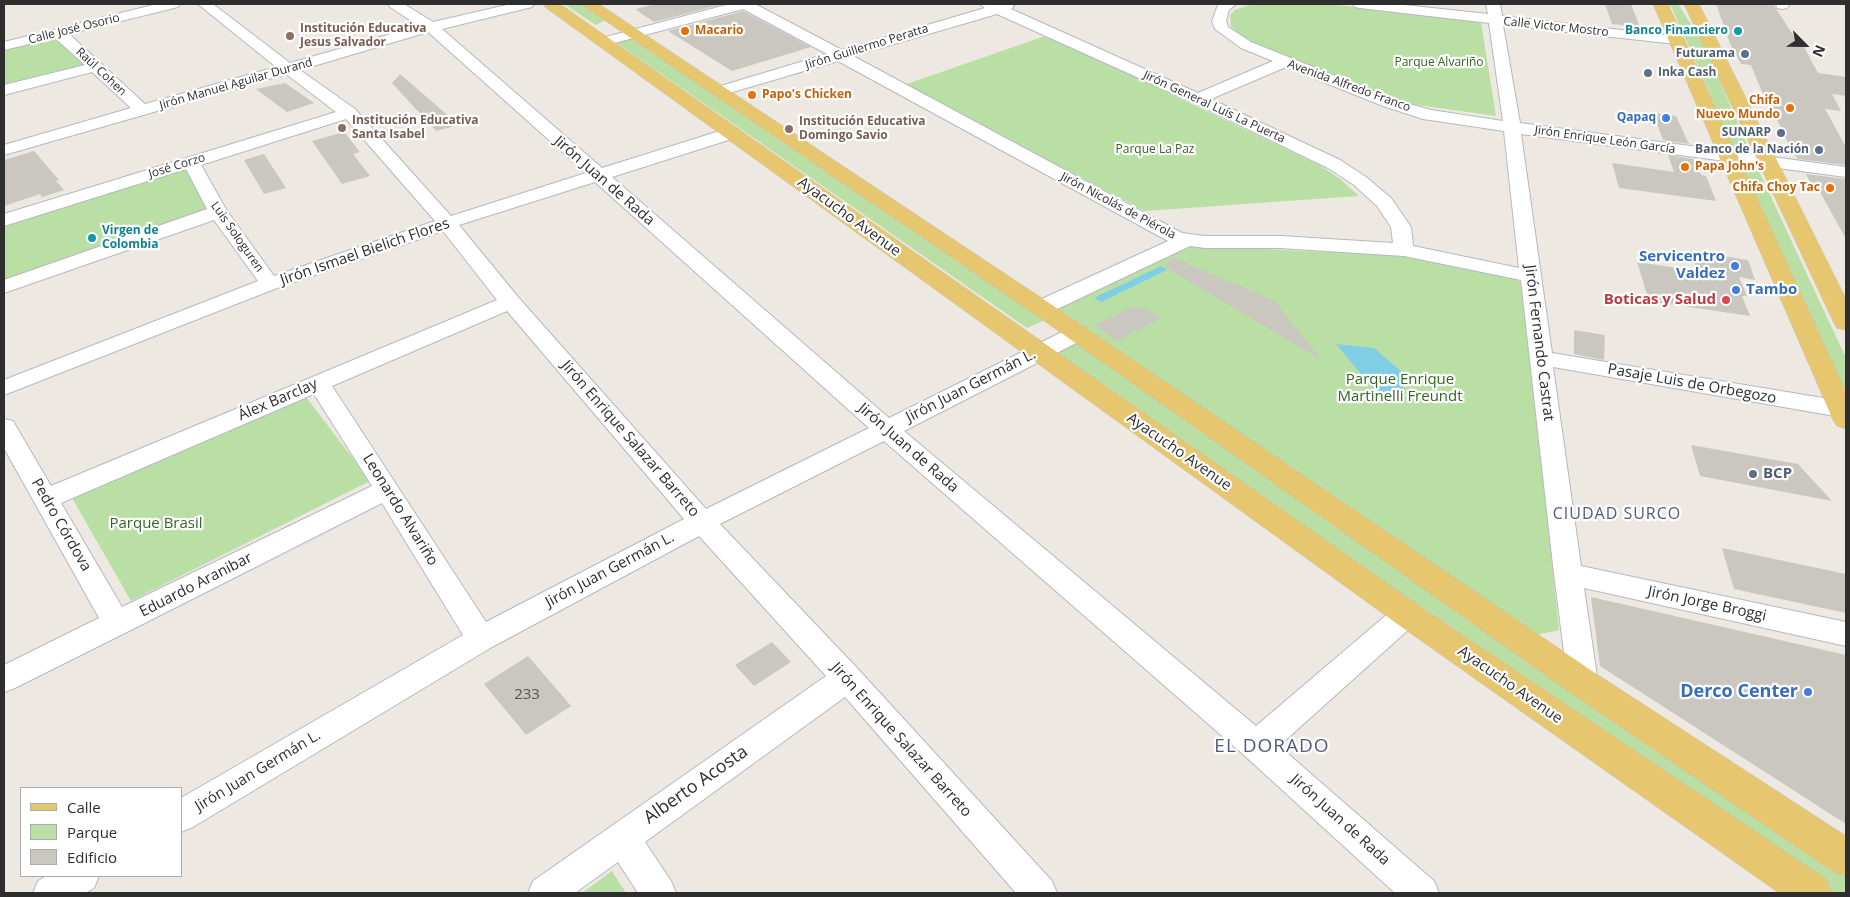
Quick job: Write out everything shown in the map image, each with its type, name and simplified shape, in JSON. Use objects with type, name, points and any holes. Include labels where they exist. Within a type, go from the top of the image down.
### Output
[{"type":"main road","name":"Ayacucho Avenue","points":[[550,4],[1407,614],[1812,893]]},
{"type":"main road","name":"Ayacucho Avenue","points":[[589,4],[635,33],[1078,333],[1583,683],[1846,858]]},
{"type":"main road","points":[[1660,4],[1844,415]]},
{"type":"main road","points":[[1691,4],[1844,319]]},
{"type":"main road","points":[[1796,308],[1844,319]]},
{"type":"street","name":"Calle José Osorio","points":[[4,46],[173,4]]},
{"type":"street","name":"Jirón Enrique Salazar Barreto","points":[[205,4],[349,113],[447,223],[510,302],[702,522],[847,678],[1039,893]]},
{"type":"street","name":"Jirón Juan de Rada","points":[[394,4],[431,27],[886,429],[1256,746],[1421,893]]},
{"type":"street","name":"Jirón Manuel Aguilar Durand","points":[[4,150],[431,27],[527,4]]},
{"type":"street","points":[[603,42],[745,4]]},
{"type":"street","name":"Jirón Nicolás de Piérola","points":[[745,4],[1169,234],[1186,240],[1205,242],[1280,242],[1404,250],[1530,276]]},
{"type":"street","name":"Jirón Guillermo Peratta","points":[[720,91],[838,56],[992,6],[1014,4]]},
{"type":"street","name":"Avenida Alfredo Franco","points":[[1229,4],[1223,8],[1219,21],[1222,29],[1246,46],[1389,103],[1429,115],[1512,128]]},
{"type":"street","points":[[1360,4],[1495,12]]},
{"type":"street","name":"Jirón General Luís La Puerta","points":[[992,6],[1306,150],[1360,181],[1384,202],[1401,227],[1404,250]]},
{"type":"street","name":"Calle Victor Mostro","points":[[1495,12],[1676,40]]},
{"type":"street","name":"Jirón Fernando Castrat","points":[[1495,12],[1512,128],[1583,683]]},
{"type":"street","name":"Raúl Cohen","points":[[59,32],[143,111]]},
{"type":"street","points":[[1198,99],[1284,62]]},
{"type":"street","points":[[4,90],[96,67]]},
{"type":"street","name":"José Corzo","points":[[4,220],[349,113]]},
{"type":"street","name":"Jirón Enrique León García","points":[[1512,128],[1846,172]]},
{"type":"street","name":"Jirón Ismael Bielich Flores","points":[[4,388],[270,284],[447,223],[732,133]]},
{"type":"street","name":"Luis Sologuren","points":[[191,162],[218,212],[270,284]]},
{"type":"street","points":[[4,287],[218,212]]},
{"type":"street","points":[[1041,308],[1186,240]]},
{"type":"street","name":"Álex Barclay","points":[[46,499],[510,302]]},
{"type":"street","name":"Jirón Juan Germán L.","points":[[182,815],[481,639],[702,522],[1078,333]]},
{"type":"street","name":"Pasaje Luis de Orbegozo","points":[[1542,358],[1844,415]]},
{"type":"street","name":"Leonardo Alvariño","points":[[318,383],[481,639]]},
{"type":"street","name":"Pedro Córdova","points":[[4,427],[117,624]]},
{"type":"street","name":"Eduardo Aranibar","points":[[4,679],[387,489]]},
{"type":"street","name":"Jirón Jorge Broggi","points":[[1568,574],[1846,634]]},
{"type":"street","points":[[1256,746],[1407,614]]},
{"type":"street","name":"Alberto Acosta","points":[[546,893],[847,678]]},
{"type":"street","points":[[622,838],[658,893]]},
{"type":"street","points":[[51,893],[79,877]]},
{"type":"green space","points":[[564,4],[582,4],[606,20],[596,25]]},
{"type":"green space","name":"Parque Alvariño","points":[[1252,4],[1330,4],[1481,22],[1496,116],[1404,103],[1246,40],[1231,27],[1230,15],[1235,10]]},
{"type":"green space","points":[[1670,4],[1678,4],[1703,43],[1750,151],[1735,150]]},
{"type":"green space","points":[[55,35],[88,67],[4,88],[4,48]]},
{"type":"green space","name":"Parque La Paz","points":[[1048,35],[1319,165],[1340,179],[1359,196],[1145,211],[904,85]]},
{"type":"green space","points":[[630,37],[1045,320],[1027,328],[614,41]]},
{"type":"green space","points":[[191,162],[218,212],[4,287],[4,220]]},
{"type":"green space","points":[[1736,163],[1756,165],[1846,358],[1846,405]]},
{"type":"green space","name":"Parque Enrique Martinelli Freundt","points":[[1171,243],[1300,251],[1400,254],[1522,278],[1559,630],[1530,636],[1039,301]]},
{"type":"green space","points":[[1078,333],[1583,683],[1846,855],[1846,893],[1820,893],[1407,614],[1039,352]]},
{"type":"green space","name":"Parque Brasil","points":[[306,397],[370,481],[131,601],[72,498]]},
{"type":"green space","points":[[612,871],[626,893],[582,893]]},
{"type":"water","points":[[1161,266],[1167,270],[1101,302],[1094,298]]},
{"type":"water","points":[[1336,344],[1374,348],[1404,374],[1402,401],[1386,404]]},
{"type":"building","points":[[656,4],[724,4],[654,22],[635,9]]},
{"type":"building","points":[[1605,4],[1631,4],[1640,27],[1612,24]]},
{"type":"building","points":[[1716,4],[1773,4],[1800,46],[1804,47],[1818,73],[1846,77],[1846,96],[1832,94],[1841,111],[1825,109],[1846,147],[1846,165],[1798,159],[1793,153],[1772,109],[1769,109],[1751,65],[1741,64],[1731,46]]},
{"type":"building","points":[[743,11],[811,47],[732,71],[668,31]]},
{"type":"building","points":[[400,74],[459,125],[436,131],[392,83]]},
{"type":"building","points":[[285,83],[314,103],[287,112],[256,89]]},
{"type":"building","points":[[1653,113],[1676,116],[1689,144],[1663,140]]},
{"type":"building","points":[[344,132],[360,152],[353,154],[370,176],[342,184],[312,141]]},
{"type":"building","points":[[34,151],[59,180],[56,181],[64,190],[42,197],[40,194],[4,206],[4,160]]},
{"type":"building","points":[[264,154],[286,188],[264,194],[244,160]]},
{"type":"building","points":[[1668,155],[1694,159],[1701,175],[1706,176],[1716,201],[1619,188],[1612,163],[1674,172]]},
{"type":"building","points":[[1806,174],[1846,179],[1846,239],[1820,192],[1815,192]]},
{"type":"building","points":[[1691,251],[1748,260],[1755,280],[1739,277],[1747,296],[1742,296],[1750,316],[1649,301],[1637,262],[1697,271]]},
{"type":"building","points":[[1172,257],[1275,301],[1319,357],[1165,267]]},
{"type":"building","points":[[1132,307],[1146,309],[1162,318],[1117,341],[1094,325]]},
{"type":"building","points":[[1574,330],[1605,335],[1604,360],[1574,354]]},
{"type":"building","name":"BCP","points":[[1691,445],[1798,464],[1832,501],[1700,476]]},
{"type":"building","points":[[1722,548],[1846,574],[1846,613],[1734,589]]},
{"type":"building","points":[[1591,597],[1846,655],[1846,824],[1600,666]]},
{"type":"building","points":[[772,642],[791,662],[754,686],[735,665]]},
{"type":"building","points":[[528,656],[571,706],[526,735],[484,684]]},
{"type":"place","name":"Macario","points":[[685,31]]},
{"type":"place","name":"Banco Financiero","points":[[1738,31]]},
{"type":"place","name":"Institución Educativa Jesus Salvador","points":[[290,36]]},
{"type":"place","name":"Futurama","points":[[1745,54]]},
{"type":"place","name":"Inka Cash","points":[[1648,73]]},
{"type":"place","name":"Papo's Chicken","points":[[752,95]]},
{"type":"place","name":"Chifa Nuevo Mundo","points":[[1790,108]]},
{"type":"place","name":"Qapaq","points":[[1666,118]]},
{"type":"place","name":"Institución Educativa Santa Isabel","points":[[342,128]]},
{"type":"place","name":"Institución Educativa Domingo Savio","points":[[789,129]]},
{"type":"place","name":"SUNARP","points":[[1781,133]]},
{"type":"place","name":"Banco de la Nación","points":[[1819,150]]},
{"type":"place","name":"Papa John's","points":[[1685,167]]},
{"type":"place","name":"Chifa Choy Tac","points":[[1830,188]]},
{"type":"place","name":"Virgen de Colombia","points":[[92,238]]},
{"type":"place","name":"Servicentro Valdez","points":[[1735,266]]},
{"type":"place","name":"Tambo","points":[[1736,290]]},
{"type":"place","name":"Boticas y Salud","points":[[1726,300]]},
{"type":"place","name":"BCP","points":[[1753,474]]},
{"type":"place","name":"Derco Center","points":[[1808,692]]},
{"type":"district","name":"CIUDAD SURCO","points":[[1617,514]]},
{"type":"district","name":"EL DORADO","points":[[1272,747]]}]
